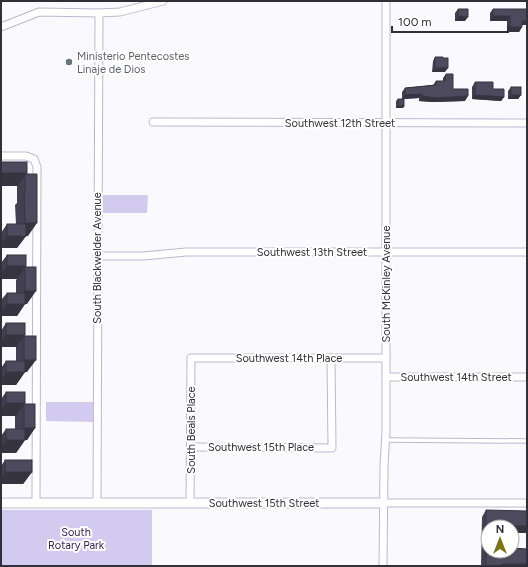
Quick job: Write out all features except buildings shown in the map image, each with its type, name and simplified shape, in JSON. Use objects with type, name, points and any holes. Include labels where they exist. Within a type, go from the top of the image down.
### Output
[{"type":"street","points":[[1,27],[39,12],[120,12],[163,1]]},
{"type":"street","name":"South McKinley Avenue","points":[[383,566],[386,377],[386,1]]},
{"type":"street","name":"South Blackwelder Avenue","points":[[96,503],[99,13]]},
{"type":"street","name":"Southwest 12th Street","points":[[153,122],[527,123]]},
{"type":"street","points":[[1,156],[26,156],[34,159],[37,168],[36,503]]},
{"type":"street","name":"Southwest 13th Street","points":[[97,256],[143,256],[186,252],[527,252]]},
{"type":"street","name":"Southwest 14th Place","points":[[191,358],[386,358]]},
{"type":"street","name":"South Beals Place","points":[[190,503],[191,358]]},
{"type":"street","name":"Southwest 15th Place","points":[[191,447],[332,448],[331,358]]},
{"type":"street","name":"Southwest 14th Street","points":[[386,377],[527,377]]},
{"type":"street","name":"Southwest 15th Street","points":[[1,503],[527,503]]},
{"type":"lane","points":[[385,440],[527,440]]},
{"type":"green space","points":[[102,195],[148,195],[147,213],[103,213]]},
{"type":"green space","points":[[46,402],[93,402],[93,422],[46,421]]},
{"type":"green space","name":"South Rotary Park","points":[[1,510],[152,510],[152,566],[1,566]]},
{"type":"place","name":"Ministerio Pentecostes Linaje de Dios","points":[[69,62]]}]
